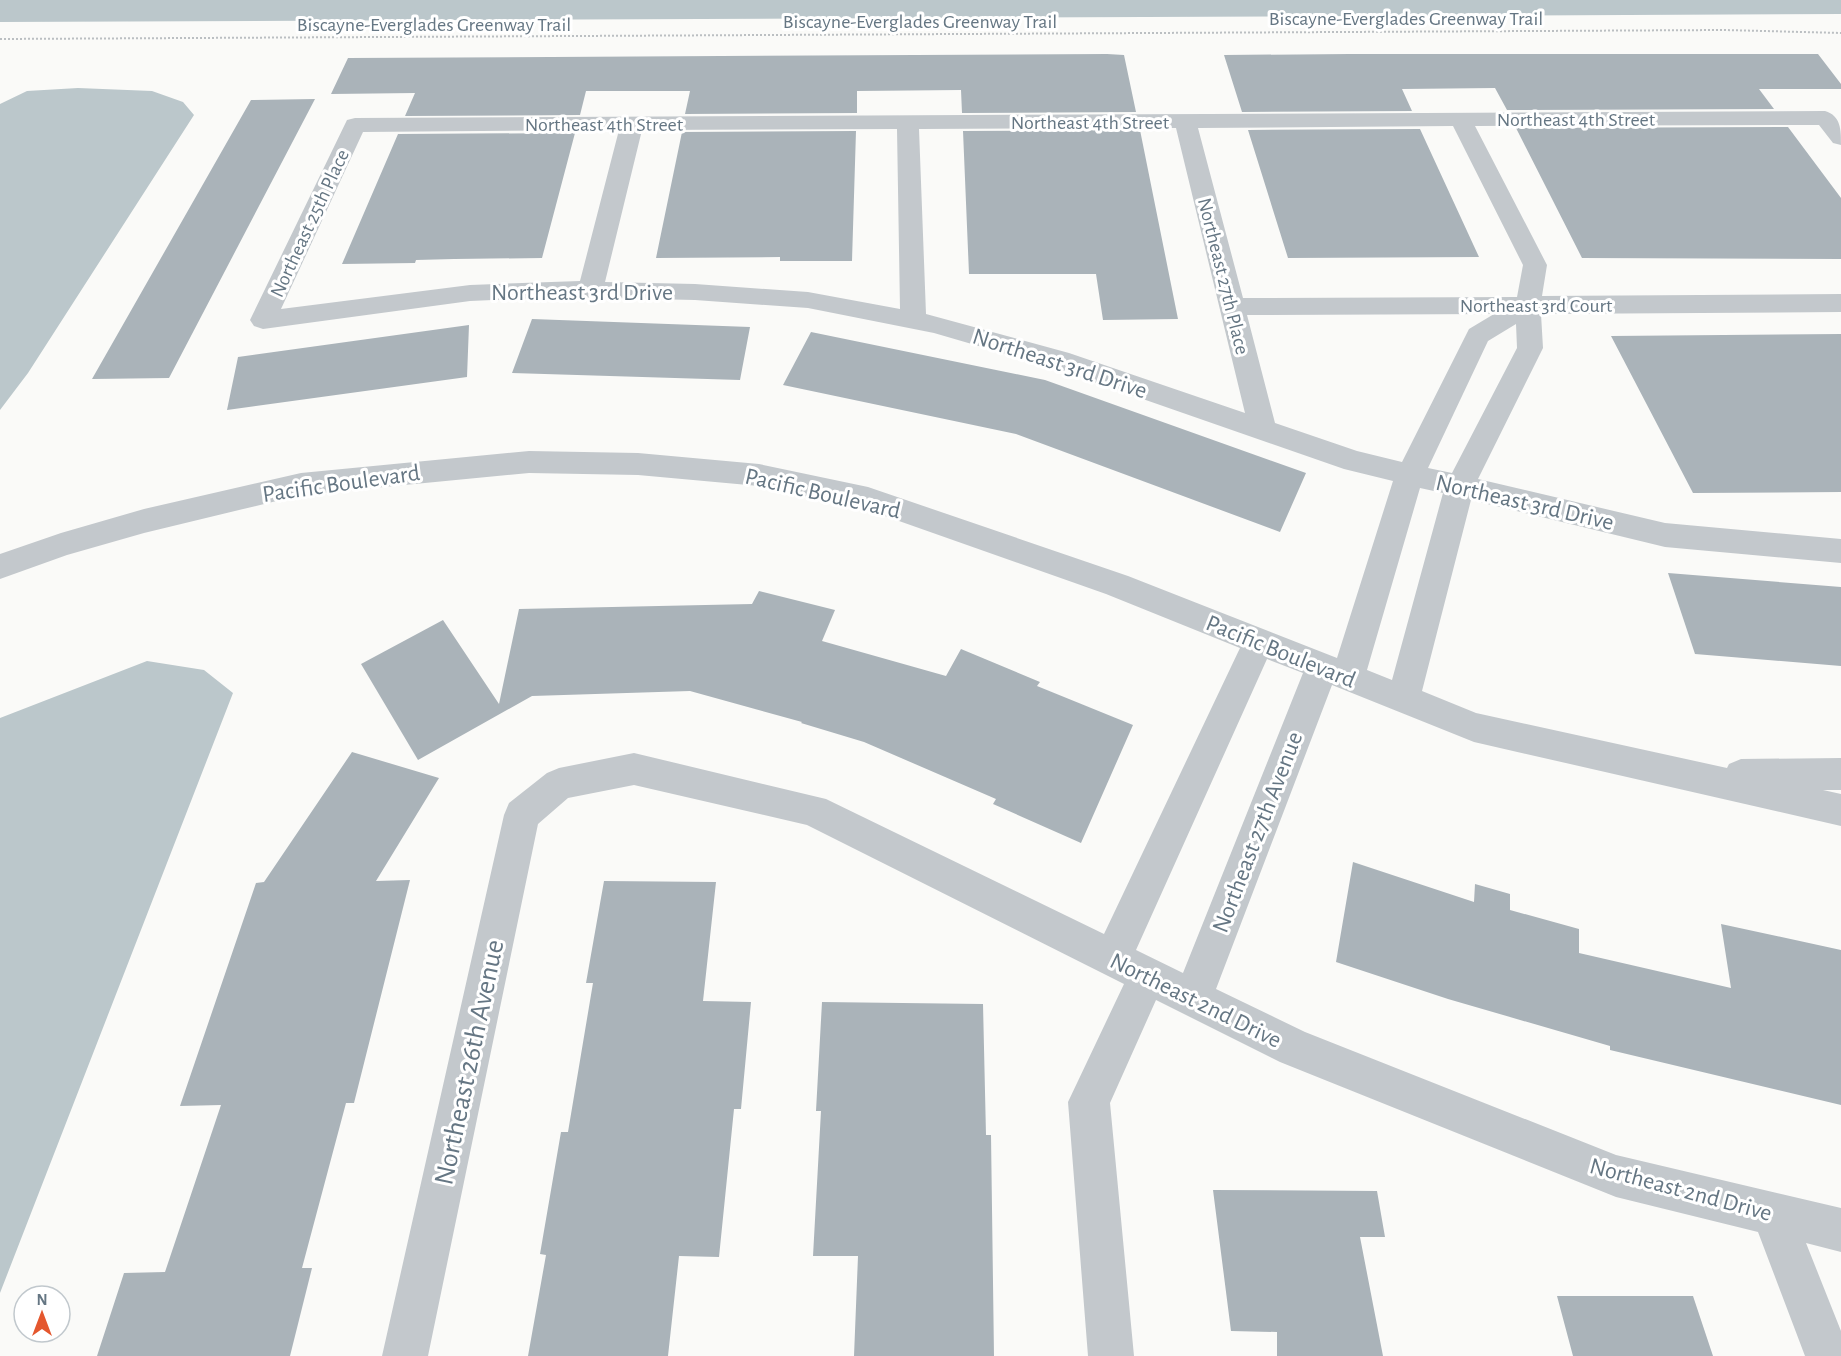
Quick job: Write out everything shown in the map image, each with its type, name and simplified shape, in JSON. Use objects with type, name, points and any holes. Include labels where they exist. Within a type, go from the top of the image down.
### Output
[{"type":"street","name":"Northeast 4th Street","points":[[355,125],[1825,118],[1841,138]]},
{"type":"street","points":[[1403,700],[1460,486],[1530,348],[1528,305],[1535,265],[1461,120]]},
{"type":"street","name":"Northeast 27th Place","points":[[1185,121],[1263,430]]},
{"type":"street","points":[[908,123],[913,320]]},
{"type":"street","points":[[590,290],[632,124]]},
{"type":"street","name":"Northeast 25th Place","points":[[263,320],[355,125]]},
{"type":"street","name":"Northeast 3rd Drive","points":[[263,320],[470,293],[590,290],[695,292],[808,300],[913,320],[1060,360],[1354,461],[1665,535],[1841,551]]},
{"type":"street","name":"Northeast 3rd Court","points":[[1232,308],[1841,303]]},
{"type":"street","name":"Northeast 27th Avenue","points":[[1193,998],[1335,672],[1410,474],[1478,335],[1528,305]]},
{"type":"street","name":"Pacific Boulevard","points":[[0,567],[61,545],[144,521],[301,484],[529,462],[638,464],[759,475],[868,498],[1117,585],[1474,727],[1841,810]]},
{"type":"street","points":[[1111,1356],[1089,1102],[1130,968],[1259,642]]},
{"type":"street","name":"Northeast 2nd Drive","points":[[559,784],[634,769],[813,810],[1294,1048],[1616,1176],[1841,1230]]},
{"type":"street","name":"Pacific Boulevard","points":[[1685,775],[1841,774]]},
{"type":"street","name":"Northeast 26th Avenue","points":[[405,1356],[522,815],[559,784]]},
{"type":"street","points":[[1773,1214],[1828,1356]]},
{"type":"path","name":"Biscayne-Everglades Greenway Trail","points":[[0,39],[1725,30],[1841,33]]},
{"type":"shaded area","points":[[0,0],[1841,0],[1841,14],[0,22]]},
{"type":"shaded area","points":[[78,88],[152,91],[183,102],[194,115],[28,373],[0,410],[0,104],[27,91]]},
{"type":"shaded area","points":[[147,661],[204,670],[233,693],[0,1293],[0,718]]},
{"type":"building","points":[[1818,54],[1841,84],[1841,89],[1759,89],[1774,109],[1507,110],[1495,88],[1402,89],[1412,111],[1242,112],[1224,55]]},
{"type":"building","points":[[1124,55],[1136,112],[962,113],[961,90],[857,91],[857,113],[685,114],[690,91],[586,91],[580,115],[405,116],[415,93],[331,94],[348,58]]},
{"type":"building","points":[[315,99],[169,378],[92,379],[251,100]]},
{"type":"building","points":[[1788,127],[1841,198],[1841,259],[1582,258],[1516,128]]},
{"type":"building","points":[[1420,129],[1479,257],[1288,258],[1248,130]]},
{"type":"building","points":[[1140,130],[1178,319],[1103,320],[1096,274],[969,274],[963,131]]},
{"type":"building","points":[[856,131],[852,261],[780,261],[780,257],[656,258],[682,132]]},
{"type":"building","points":[[575,133],[542,258],[342,264],[398,134]]},
{"type":"building","points":[[532,319],[750,327],[740,380],[512,373]]},
{"type":"building","points":[[469,325],[467,377],[227,410],[238,357]]},
{"type":"building","points":[[811,332],[1045,380],[1306,473],[1280,532],[1016,434],[783,385]]},
{"type":"building","points":[[1841,334],[1841,492],[1693,493],[1611,336]]},
{"type":"building","points":[[1668,573],[1841,587],[1841,666],[1695,654]]},
{"type":"building","points":[[759,591],[835,610],[822,641],[946,676],[961,649],[1040,682],[1037,686],[1133,725],[1081,843],[993,804],[996,799],[864,742],[690,691],[532,696],[418,760],[361,664],[443,620],[499,704],[519,609],[752,604]]},
{"type":"building","points":[[352,752],[439,778],[376,881],[410,880],[354,1103],[346,1103],[302,1268],[312,1268],[290,1356],[97,1356],[124,1273],[165,1272],[221,1105],[180,1106],[256,883],[264,882]]},
{"type":"building","points":[[1353,862],[1474,902],[1475,884],[1510,894],[1510,910],[1579,929],[1579,953],[1731,988],[1721,924],[1841,950],[1841,1105],[1610,1050],[1610,1046],[1448,999],[1336,962]]},
{"type":"building","points":[[604,881],[716,882],[703,1001],[751,1002],[741,1109],[734,1109],[719,1257],[679,1256],[668,1356],[528,1356],[546,1255],[540,1254],[561,1132],[568,1132],[593,983],[586,983]]},
{"type":"building","points":[[822,1002],[983,1004],[986,1135],[991,1135],[994,1356],[854,1356],[858,1256],[813,1256],[821,1111],[816,1111]]},
{"type":"building","points":[[1213,1190],[1377,1191],[1385,1237],[1360,1237],[1383,1356],[1277,1356],[1277,1332],[1231,1331]]},
{"type":"building","points":[[1557,1296],[1693,1296],[1713,1356],[1573,1356]]}]
